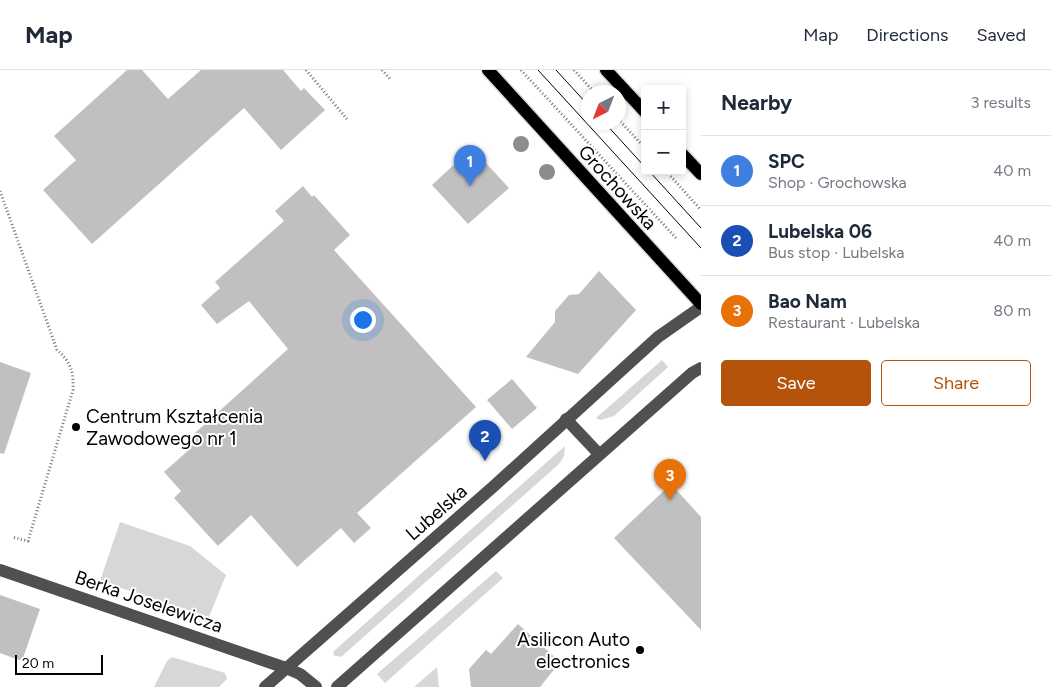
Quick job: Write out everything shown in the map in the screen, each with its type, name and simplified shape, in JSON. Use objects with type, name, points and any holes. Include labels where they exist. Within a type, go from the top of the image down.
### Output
[{"type":"main road","name":"Grochowska","points":[[488,70],[701,306]]},
{"type":"main road","points":[[606,70],[641,108]]},
{"type":"main road","points":[[686,158],[701,174]]},
{"type":"street","name":"Lubelska","points":[[265,687],[494,486],[658,337],[701,306]]},
{"type":"street","points":[[337,687],[599,454],[692,373],[701,368]]},
{"type":"street","points":[[566,419],[599,454]]},
{"type":"street","name":"Berka Joselewicza","points":[[0,570],[286,668],[300,674],[316,687]]},
{"type":"path","points":[[306,70],[347,118]]},
{"type":"path","points":[[382,70],[391,80]]},
{"type":"path","points":[[522,70],[676,238]]},
{"type":"path","points":[[574,70],[588,85]]},
{"type":"path","points":[[626,128],[641,144]]},
{"type":"path","points":[[670,175],[701,210]]},
{"type":"path","points":[[0,191],[57,350],[66,358],[74,376],[73,390],[28,541],[12,537]]},
{"type":"shaded area","points":[[662,360],[668,367],[614,416],[600,420],[596,418]]},
{"type":"shaded area","points":[[565,446],[564,456],[559,464],[341,657],[333,655],[334,651]]},
{"type":"shaded area","points":[[120,522],[190,546],[226,575],[209,617],[100,581]]},
{"type":"shaded area","points":[[496,571],[503,578],[385,683],[377,674]]},
{"type":"shaded area","points":[[172,657],[225,673],[227,679],[219,687],[154,687],[167,661]]},
{"type":"shaded area","points":[[437,667],[439,687],[414,687]]},
{"type":"building","points":[[127,70],[142,70],[168,99],[201,70],[283,70],[301,91],[304,88],[325,110],[281,150],[244,108],[92,244],[43,190],[76,160],[54,136]]},
{"type":"building","points":[[472,148],[509,188],[468,224],[432,185]]},
{"type":"building","points":[[303,186],[312,197],[314,195],[350,235],[334,250],[476,407],[357,513],[371,528],[354,543],[341,528],[297,567],[251,515],[218,546],[174,498],[181,491],[164,472],[191,448],[185,442],[288,349],[249,301],[217,324],[201,305],[220,288],[215,282],[284,221],[275,211]]},
{"type":"building","points":[[599,271],[636,310],[578,374],[526,357],[555,322],[555,311],[569,295],[579,294]]},
{"type":"building","points":[[0,362],[31,373],[4,454],[0,453]]},
{"type":"building","points":[[512,379],[537,408],[512,429],[487,400]]},
{"type":"building","points":[[671,484],[701,517],[701,630],[614,538]]},
{"type":"building","points":[[0,595],[40,609],[22,661],[0,653]]},
{"type":"building","points":[[518,624],[560,662],[540,687],[471,687],[469,669],[486,650],[491,654]]},
{"type":"tram line","points":[[538,70],[701,248]]},
{"type":"tram line","points":[[556,70],[581,97]]},
{"type":"tram line","points":[[611,130],[641,163]]},
{"type":"tram line","points":[[653,175],[701,228]]},
{"type":"place","name":"SPC","points":[[470,186]]},
{"type":"place","name":"Centrum Kształcenia Zawodowego nr 1","points":[[76,427]]},
{"type":"place","name":"Lubelska 06","points":[[485,461]]},
{"type":"place","name":"Bao Nam","points":[[670,500]]},
{"type":"place","name":"Asilicon Auto electronics","points":[[640,650]]}]
